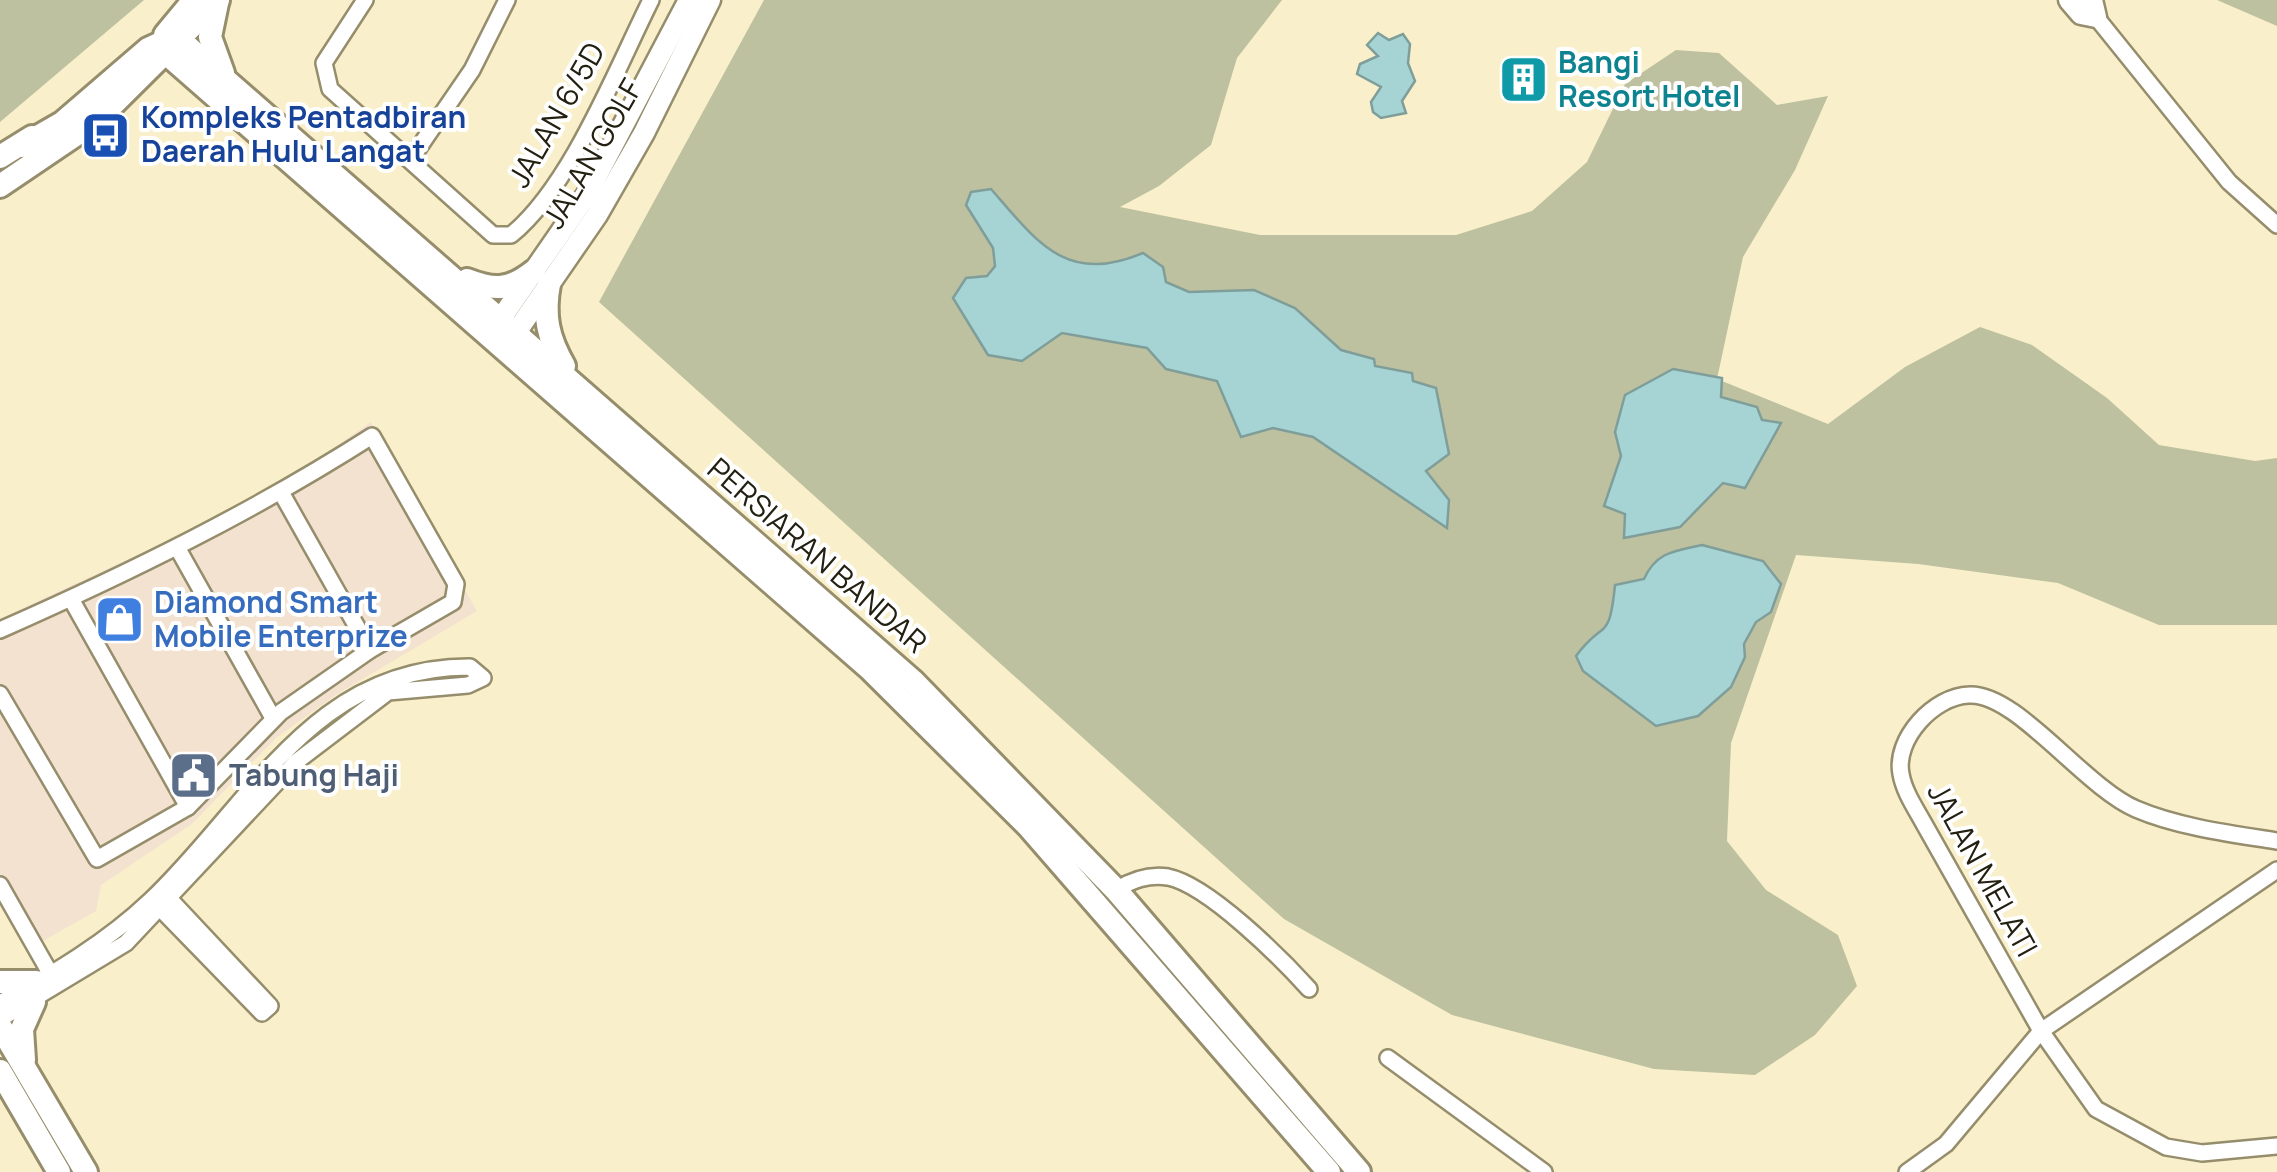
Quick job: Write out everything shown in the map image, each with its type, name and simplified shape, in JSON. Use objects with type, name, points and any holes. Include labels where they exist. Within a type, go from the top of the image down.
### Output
[{"type":"main road","points":[[22,146],[130,51],[176,0]]},
{"type":"main road","points":[[0,158],[95,100],[170,44],[194,0]]},
{"type":"main road","points":[[117,102],[170,44],[218,0]]},
{"type":"main road","points":[[0,186],[117,102],[162,79],[224,90],[210,37],[218,0]]},
{"type":"main road","name":"PERSIARAN BANDAR","points":[[170,44],[450,272],[913,681],[1116,890],[1359,1172]]},
{"type":"main road","name":"PERSIARAN BANDAR","points":[[224,90],[382,244],[870,669],[1030,827],[1329,1172]]},
{"type":"main road","points":[[382,244],[429,271],[507,326],[569,392],[597,432]]},
{"type":"main road","points":[[450,272],[499,289],[541,278],[552,346],[571,378]]},
{"type":"main road","points":[[0,982],[40,986],[22,1030],[28,1076]]},
{"type":"main road","points":[[0,1023],[86,1172]]},
{"type":"main road","points":[[0,1054],[38,1120],[54,1163]]},
{"type":"main road","points":[[0,1071],[54,1163]]},
{"type":"street","points":[[366,0],[330,50],[324,76],[330,89],[411,159],[472,70],[508,0]]},
{"type":"street","name":"JALAN 6/5D","points":[[411,159],[493,235],[511,235],[527,222],[579,144],[651,0]]},
{"type":"street","name":"JALAN GOLF","points":[[507,326],[541,278],[597,215],[689,0]]},
{"type":"street","name":"JALAN GOLF","points":[[635,130],[710,0]]},
{"type":"street","points":[[2069,0],[2081,14],[2094,9],[2229,182],[2277,225]]},
{"type":"street","points":[[0,630],[178,549],[282,494],[372,436],[456,584],[452,602],[370,650],[273,718],[188,807],[97,859],[0,694]]},
{"type":"street","points":[[282,494],[370,650]]},
{"type":"street","points":[[178,549],[291,756]]},
{"type":"street","points":[[71,599],[188,807]]},
{"type":"street","points":[[0,1003],[126,942],[291,756],[304,744],[366,690],[403,673],[470,667],[482,678],[468,685],[388,692],[304,744]]},
{"type":"street","name":"JALAN MELATI","points":[[2277,840],[2137,809],[2082,775],[2022,716],[1986,698],[1969,695],[1948,700],[1927,714],[1902,750],[1900,770],[1906,791],[2041,1031],[2096,1110],[2166,1148],[2202,1152],[2277,1146]]},
{"type":"street","points":[[273,718],[304,744]]},
{"type":"street","points":[[1906,1172],[1946,1144],[2041,1031],[2277,870]]},
{"type":"street","points":[[1116,890],[1143,877],[1181,882],[1276,952],[1309,989]]},
{"type":"street","points":[[0,885],[40,986]]},
{"type":"street","points":[[161,899],[270,1006],[262,1014],[161,899]]},
{"type":"street","points":[[0,1023],[40,986],[161,899]]},
{"type":"street","points":[[1388,1058],[1544,1172]]},
{"type":"shaded area","points":[[371,422],[477,611],[336,695],[276,738],[192,824],[101,885],[96,911],[38,944],[0,874],[0,714],[49,794],[0,709],[0,619],[201,525],[287,480]]},
{"type":"green space","points":[[0,0],[144,0],[0,122]]},
{"type":"green space","points":[[764,0],[1282,0],[1237,58],[1211,145],[1159,186],[1120,207],[1260,235],[1456,235],[1532,211],[1587,162],[1625,84],[1676,50],[1719,53],[1777,105],[1828,96],[1795,170],[1743,257],[1717,379],[1828,424],[1905,367],[1980,327],[2032,345],[2107,398],[2159,445],[2255,461],[2277,458],[2277,625],[2159,625],[2058,583],[1918,564],[1796,555],[1731,743],[1727,841],[1766,890],[1838,935],[1857,986],[1815,1035],[1755,1075],[1654,1069],[1452,1015],[1284,919],[599,302]]},
{"type":"green space","points":[[2217,0],[2277,0],[2277,26]]},
{"type":"water","points":[[1378,33],[1389,40],[1403,34],[1410,44],[1408,63],[1415,81],[1402,101],[1406,113],[1381,118],[1373,112],[1371,102],[1381,87],[1357,74],[1360,64],[1378,56],[1367,45]]},
{"type":"water","points":[[991,189],[1039,241],[1073,261],[1116,262],[1143,253],[1163,267],[1166,282],[1189,292],[1254,290],[1295,308],[1341,350],[1374,359],[1375,366],[1412,373],[1413,381],[1436,388],[1449,454],[1426,471],[1449,500],[1447,528],[1313,437],[1273,428],[1241,437],[1217,381],[1166,369],[1147,348],[1062,333],[1022,361],[988,355],[953,298],[966,278],[987,276],[995,266],[993,248],[966,205],[971,192]]},
{"type":"water","points":[[1673,369],[1722,378],[1721,397],[1757,407],[1762,420],[1781,423],[1745,488],[1723,483],[1680,527],[1624,538],[1625,514],[1604,506],[1621,456],[1615,432],[1625,395]]},
{"type":"water","points":[[1702,545],[1763,561],[1781,584],[1771,612],[1756,622],[1744,644],[1745,657],[1731,687],[1698,716],[1656,726],[1583,671],[1576,656],[1607,623],[1615,585],[1644,579],[1660,558]]},
{"type":"place","name":"Bangi Resort Hotel","points":[[1523,80]]},
{"type":"place","name":"Kompleks Pentadbiran Daerah Hulu Langat","points":[[106,135]]},
{"type":"place","name":"Diamond Smart Mobile Enterprize","points":[[119,620]]},
{"type":"place","name":"Tabung Haji","points":[[194,776]]}]
